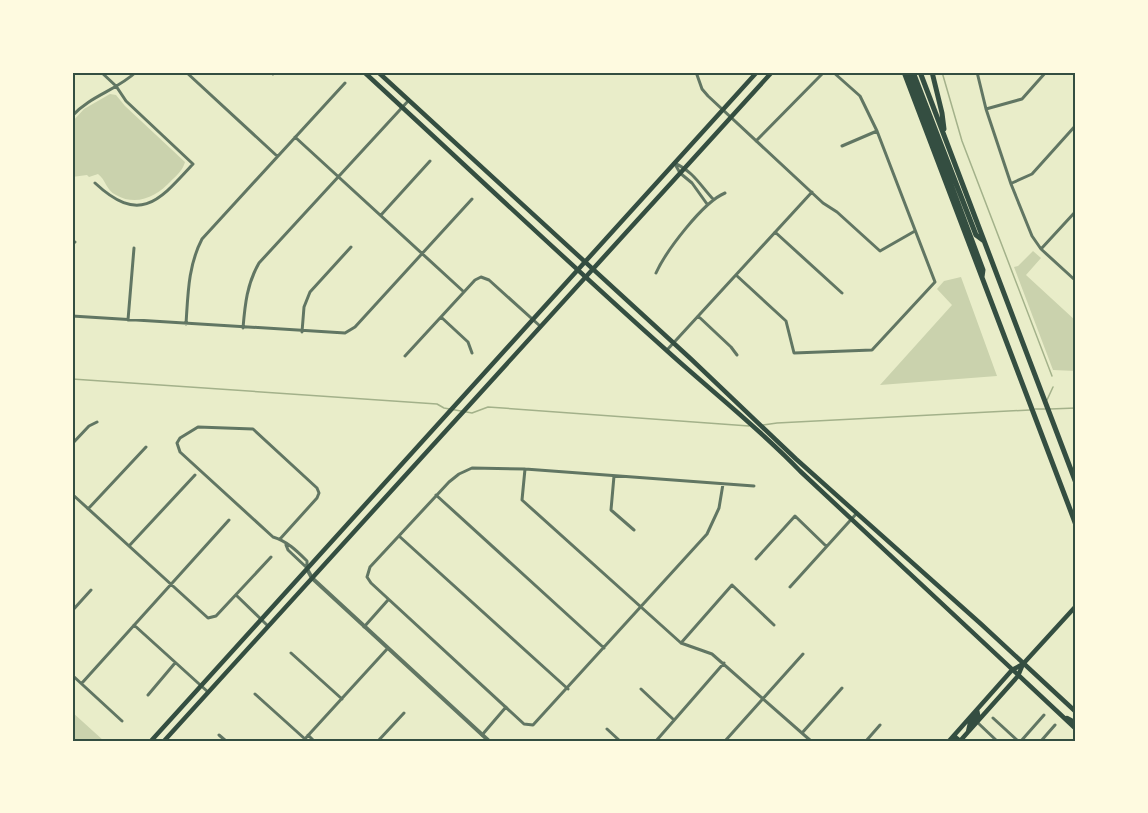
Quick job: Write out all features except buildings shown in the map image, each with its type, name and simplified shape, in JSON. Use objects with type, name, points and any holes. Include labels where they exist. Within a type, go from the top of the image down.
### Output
[{"type":"highway","points":[[904,72],[1076,525]]},
{"type":"highway","points":[[911,72],[983,270],[982,278]]},
{"type":"highway","points":[[911,72],[976,236],[985,242]]},
{"type":"highway","points":[[920,72],[1076,483]]},
{"type":"highway","points":[[932,72],[942,113],[944,136]]},
{"type":"main road","points":[[364,72],[666,350],[721,396],[1076,729]]},
{"type":"main road","points":[[378,72],[784,448],[1076,712]]},
{"type":"main road","points":[[151,741],[757,72]]},
{"type":"main road","points":[[164,741],[772,72]]},
{"type":"main road","points":[[949,741],[1012,670],[1023,664],[1076,606]]},
{"type":"main road","points":[[954,736],[960,741],[1018,676],[1023,664]]},
{"type":"main road","points":[[968,732],[970,723],[978,715],[977,710]]},
{"type":"main road","points":[[1057,712],[1076,723]]},
{"type":"street","points":[[95,183],[115,200],[143,205],[164,195],[193,164],[126,101],[116,86],[101,72]]},
{"type":"street","points":[[72,116],[88,101],[126,81],[136,72]]},
{"type":"street","points":[[186,72],[277,157]]},
{"type":"street","points":[[696,72],[702,89],[722,111],[880,251],[915,231]]},
{"type":"street","points":[[756,142],[824,72]]},
{"type":"street","points":[[736,275],[786,321],[794,353],[872,350],[935,282],[877,131],[860,96],[833,72]]},
{"type":"street","points":[[977,72],[986,109],[1011,184],[1032,236],[1041,249],[1076,281]]},
{"type":"street","points":[[986,109],[1022,99],[1046,72]]},
{"type":"street","points":[[186,324],[190,269],[194,254],[202,239],[345,83]]},
{"type":"street","points":[[243,328],[246,294],[251,276],[259,263],[409,100]]},
{"type":"street","points":[[1011,184],[1032,174],[1076,125]]},
{"type":"street","points":[[842,146],[877,131]]},
{"type":"street","points":[[295,137],[464,292]]},
{"type":"street","points":[[380,215],[430,161]]},
{"type":"street","points":[[674,163],[685,167],[698,178],[713,199]]},
{"type":"street","points":[[674,163],[707,204]]},
{"type":"street","points":[[666,350],[812,192]]},
{"type":"street","points":[[656,273],[690,223],[707,204],[724,193]]},
{"type":"street","points":[[72,316],[342,334],[348,332],[472,199]]},
{"type":"street","points":[[1041,249],[1076,211]]},
{"type":"street","points":[[775,232],[842,293]]},
{"type":"street","points":[[302,332],[304,307],[310,292],[351,247]]},
{"type":"street","points":[[128,320],[134,248]]},
{"type":"street","points":[[405,356],[464,292],[481,277],[489,280],[540,326]]},
{"type":"street","points":[[698,316],[737,355]]},
{"type":"street","points":[[441,317],[468,342],[472,353]]},
{"type":"street","points":[[72,444],[96,422]]},
{"type":"street","points":[[280,539],[317,498],[319,493],[317,488],[253,429],[198,428],[180,438],[177,443],[180,452],[273,537],[292,546],[307,561],[307,568],[312,578],[489,741]]},
{"type":"street","points":[[88,509],[146,447]]},
{"type":"street","points":[[723,484],[719,508],[707,534],[537,723],[530,726],[524,724],[388,600],[367,576],[370,567],[436,495],[459,474],[472,468],[525,469],[754,486]]},
{"type":"street","points":[[525,469],[522,500],[681,643],[712,654],[724,663],[811,741]]},
{"type":"street","points":[[129,547],[195,474]]},
{"type":"street","points":[[614,476],[611,510],[634,530]]},
{"type":"street","points":[[72,494],[210,618],[216,616],[271,557]]},
{"type":"street","points":[[436,495],[604,648]]},
{"type":"street","points":[[790,587],[857,513]]},
{"type":"street","points":[[756,560],[795,516],[826,546]]},
{"type":"street","points":[[82,683],[229,520]]},
{"type":"street","points":[[399,536],[568,689]]},
{"type":"street","points":[[681,643],[732,585],[774,626]]},
{"type":"street","points":[[72,611],[91,590]]},
{"type":"street","points":[[236,596],[268,626]]},
{"type":"street","points":[[364,627],[388,600]]},
{"type":"street","points":[[134,625],[208,692]]},
{"type":"street","points":[[255,694],[304,740],[388,648]]},
{"type":"street","points":[[291,653],[342,699]]},
{"type":"street","points":[[725,741],[803,654]]},
{"type":"street","points":[[148,694],[175,663]]},
{"type":"street","points":[[656,741],[724,663]]},
{"type":"street","points":[[72,675],[122,721]]},
{"type":"street","points":[[802,733],[842,688]]},
{"type":"street","points":[[641,689],[674,720]]},
{"type":"street","points":[[482,735],[506,707]]},
{"type":"street","points":[[378,741],[404,713]]},
{"type":"street","points":[[993,718],[1020,741],[1044,716]]},
{"type":"street","points":[[977,722],[997,741]]},
{"type":"street","points":[[866,741],[880,724]]},
{"type":"street","points":[[1041,741],[1054,725]]},
{"type":"street","points":[[607,729],[620,741]]},
{"type":"street","points":[[219,735],[225,741]]},
{"type":"street","points":[[308,735],[314,741]]},
{"type":"street","points":[[728,737],[732,741]]},
{"type":"green space","points":[[110,94],[116,95],[185,162],[180,172],[165,186],[146,198],[131,200],[116,195],[98,174],[89,177],[87,175],[72,177],[72,122],[84,109]]},
{"type":"green space","points":[[1033,251],[1041,258],[1026,275],[1076,321],[1076,371],[1053,370],[1014,267],[1018,266]]},
{"type":"green space","points":[[961,277],[997,376],[880,385],[952,305],[937,289],[944,281]]},
{"type":"green space","points":[[72,712],[104,741],[72,741]]},
{"type":"waterway","points":[[942,72],[962,141],[1052,376]]},
{"type":"waterway","points":[[72,379],[437,404],[444,408],[472,413],[488,407],[749,426]]},
{"type":"waterway","points":[[1047,400],[1053,387]]},
{"type":"waterway","points":[[1050,409],[1076,408]]},
{"type":"waterway","points":[[1035,409],[1045,409]]},
{"type":"waterway","points":[[763,425],[1030,410]]}]
